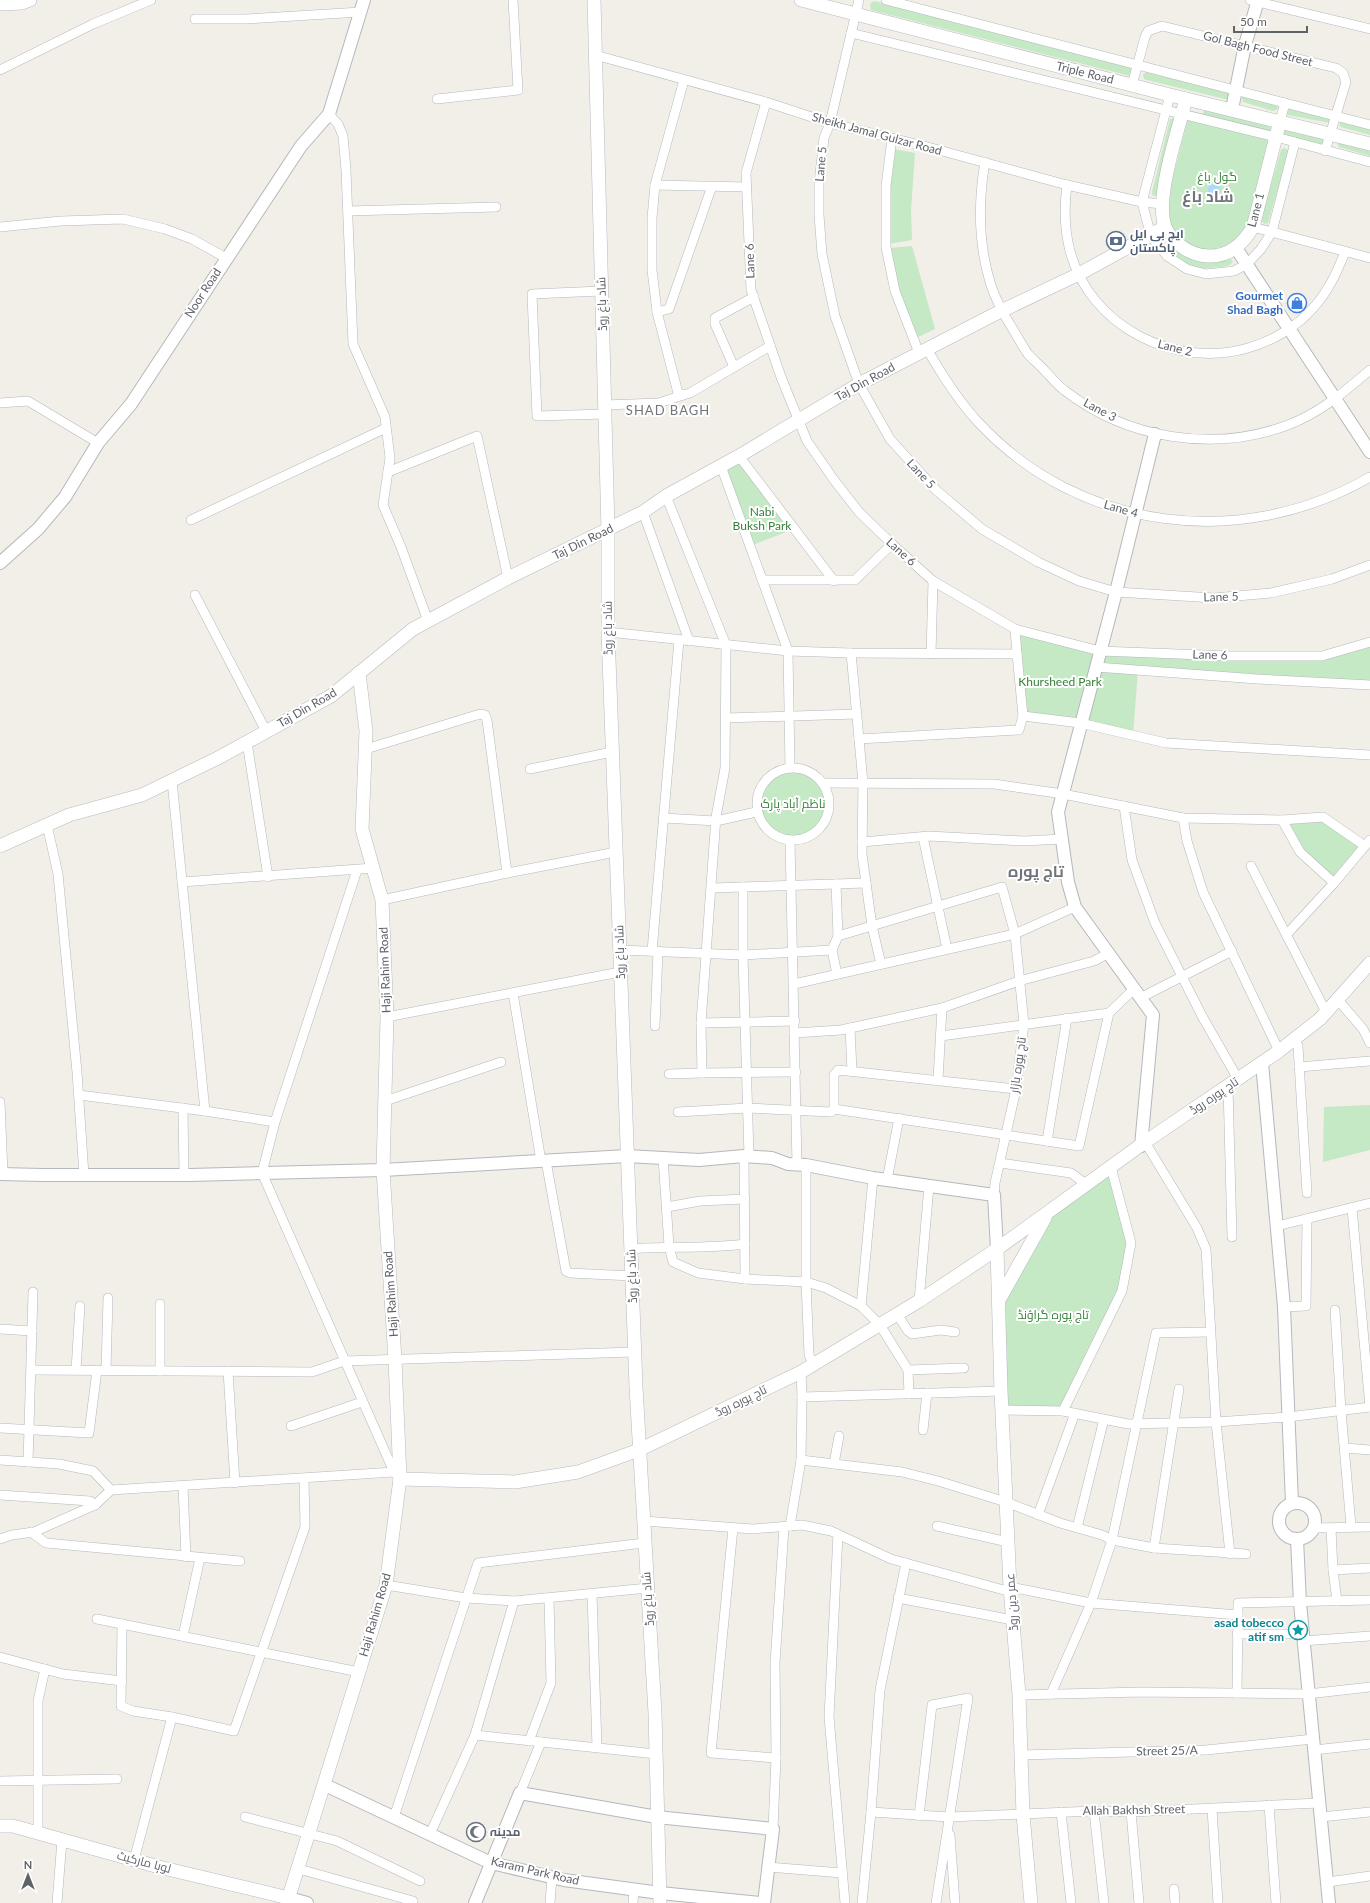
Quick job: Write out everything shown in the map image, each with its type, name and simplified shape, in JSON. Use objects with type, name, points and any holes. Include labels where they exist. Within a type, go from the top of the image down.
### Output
[{"type":"main road","points":[[0,4],[22,3],[30,0]]},
{"type":"main road","name":"شاد باغ روڈ","points":[[594,0],[608,531],[608,632],[612,752],[634,1352],[656,1754],[660,1898]]},
{"type":"main road","name":"Triple Road","points":[[801,0],[1170,95],[1370,144]]},
{"type":"main road","name":"Lane 1","points":[[1186,99],[1166,177],[1162,204],[1163,220],[1165,227],[1178,245],[1201,256],[1226,254],[1246,239],[1253,227],[1280,121]]},
{"type":"main road","name":"Taj Din Road","points":[[0,846],[69,814],[142,795],[247,742],[331,696],[413,629],[508,578],[608,531],[643,512],[666,496],[739,456],[859,384],[1001,311],[1079,274],[1165,227]]},
{"type":"main road","name":"Haji Rahim Road","points":[[288,1900],[310,1835],[386,1585],[397,1476],[395,1360],[383,1170],[387,1017],[382,900],[362,829],[366,731],[359,673]]},
{"type":"main road","name":"تاج پورہ روڈ","points":[[397,1476],[515,1482],[578,1472],[640,1450],[801,1372],[880,1325],[997,1250],[1046,1216],[1143,1144],[1280,1051],[1326,1012],[1370,963]]},
{"type":"main road","name":"تاج پورہ روڈ","points":[[998,1302],[1046,1216]]},
{"type":"main road","name":"عمر دین روڈ","points":[[997,1250],[1001,1391],[1008,1542],[1019,1695],[1023,1815],[1030,1903]]},
{"type":"main road","name":"لوہا مارکیٹ","points":[[0,1826],[13,1826],[134,1860],[288,1900]]},
{"type":"street","points":[[0,70],[93,24],[150,0]]},
{"type":"street","name":"Noor Road","points":[[0,562],[38,528],[65,497],[98,443],[131,404],[226,258],[302,146],[329,114],[364,0]]},
{"type":"street","points":[[437,99],[518,90],[513,0]]},
{"type":"street","name":"Lane 5","points":[[859,0],[830,123],[824,138],[819,183],[819,215],[822,254],[836,316],[859,384],[890,439],[936,490],[982,529],[1038,562],[1079,580],[1116,592],[1214,598],[1271,594],[1332,579],[1370,565]]},
{"type":"street","points":[[886,0],[1370,125]]},
{"type":"street","points":[[1232,109],[1255,0],[1370,29]]},
{"type":"street","points":[[196,19],[361,12]]},
{"type":"street","name":"Gol Bagh Food Street","points":[[1132,85],[1148,31],[1162,26],[1336,68],[1343,73],[1346,82],[1325,151]]},
{"type":"street","points":[[851,33],[1166,109],[1370,162]]},
{"type":"street","name":"Sheikh Jamal Gulzar Road","points":[[595,55],[766,102],[830,123],[985,162],[1067,185],[1142,202],[1162,204]]},
{"type":"street","points":[[684,80],[655,185],[653,201],[652,270],[657,312],[678,393],[684,395]]},
{"type":"street","points":[[1170,95],[1142,202],[1151,236],[1167,256],[1186,269],[1206,274],[1234,270],[1247,264],[1261,249],[1272,232],[1295,142]]},
{"type":"street","name":"Lane 6","points":[[766,102],[746,173],[751,290],[770,346],[807,441],[834,480],[860,512],[892,544],[933,581],[1015,629],[1100,651],[1230,656],[1322,656],[1370,642]]},
{"type":"street","points":[[1280,121],[1285,103]]},
{"type":"street","points":[[329,114],[338,124],[343,136],[348,211],[353,344],[385,417],[390,458],[383,505],[401,548],[428,621]]},
{"type":"street","name":"Lane 4","points":[[892,138],[886,186],[886,247],[895,291],[923,351],[979,423],[1012,454],[1050,480],[1090,500],[1134,514],[1185,521],[1244,521],[1281,514],[1316,504],[1350,489],[1370,477]]},
{"type":"street","name":"Lane 3","points":[[985,162],[980,192],[979,223],[982,253],[990,283],[1001,311],[1028,354],[1064,390],[1107,417],[1155,434],[1208,440],[1242,437],[1288,425],[1312,414],[1336,400],[1370,370]]},
{"type":"street","points":[[655,185],[747,187]]},
{"type":"street","name":"Lane 2","points":[[1067,185],[1064,207],[1070,252],[1079,274],[1095,300],[1117,322],[1142,338],[1171,349],[1202,354],[1232,352],[1262,343],[1289,329],[1314,308],[1333,282],[1345,252]]},
{"type":"street","points":[[657,312],[669,309],[712,186]]},
{"type":"street","points":[[348,211],[496,206]]},
{"type":"street","points":[[0,227],[60,221],[123,219],[164,229],[192,239],[226,258]]},
{"type":"street","points":[[1253,227],[1370,258]]},
{"type":"street","points":[[1236,248],[1370,452]]},
{"type":"street","points":[[601,291],[532,294],[537,416],[659,403],[690,393],[770,346]]},
{"type":"street","points":[[734,367],[715,324],[715,318],[754,297]]},
{"type":"street","points":[[0,403],[28,401],[98,443]]},
{"type":"street","points":[[191,520],[386,428]]},
{"type":"street","points":[[1155,434],[1134,514],[1116,592],[1080,723],[1058,812],[1068,882],[1075,907],[1153,1015],[1143,1144],[1202,1237],[1206,1249],[1216,1422],[1230,1554]]},
{"type":"street","points":[[388,472],[477,436],[508,578]]},
{"type":"street","points":[[739,456],[834,581]]},
{"type":"street","points":[[721,466],[788,651],[790,767]]},
{"type":"street","points":[[666,496],[726,644],[726,768],[716,821],[702,1023],[702,1072]]},
{"type":"street","points":[[643,512],[689,641]]},
{"type":"street","points":[[762,580],[855,580],[892,544]]},
{"type":"street","points":[[931,654],[933,581]]},
{"type":"street","points":[[195,595],[266,731]]},
{"type":"street","points":[[859,739],[1019,730],[1023,716],[1015,629]]},
{"type":"street","points":[[608,632],[788,651],[851,654],[1017,654]]},
{"type":"street","points":[[655,1026],[655,951],[663,818],[679,640]]},
{"type":"street","points":[[851,654],[863,783],[862,842],[872,926],[881,964]]},
{"type":"street","points":[[1096,667],[1257,679],[1370,685]]},
{"type":"street","points":[[366,749],[480,714],[485,715],[487,720],[507,873]]},
{"type":"street","points":[[726,718],[857,714]]},
{"type":"street","points":[[1023,716],[1080,723],[1166,743],[1370,755]]},
{"type":"street","points":[[247,742],[268,877]]},
{"type":"street","points":[[530,769],[612,752]]},
{"type":"street","points":[[790,767],[808,771],[814,774],[823,783],[828,794],[830,805],[827,817],[821,827],[812,835],[802,840],[790,841],[778,838],[768,832],[761,823],[756,812],[756,799],[760,787],[767,777],[778,770],[790,767]]},
{"type":"street","points":[[172,781],[205,1111]]},
{"type":"street","points":[[823,783],[994,784],[1062,794],[1183,818],[1282,820],[1323,817],[1367,843],[1334,883],[1287,934]]},
{"type":"street","points":[[1124,806],[1132,860],[1155,923],[1202,1016],[1233,1083],[1232,1237]]},
{"type":"street","points":[[663,818],[716,821],[756,812]]},
{"type":"street","points":[[1183,818],[1187,841],[1203,892],[1280,1051]]},
{"type":"street","points":[[1282,820],[1300,852],[1334,883]]},
{"type":"street","points":[[47,825],[58,874],[84,1175]]},
{"type":"street","points":[[862,842],[923,837],[1024,841],[1062,839]]},
{"type":"street","points":[[923,837],[947,949]]},
{"type":"street","points":[[790,841],[797,1111],[802,1165],[809,1355],[814,1364]]},
{"type":"street","points":[[382,900],[507,873],[616,852]]},
{"type":"street","points":[[1251,866],[1326,1012]]},
{"type":"street","points":[[182,882],[268,877],[373,868]]},
{"type":"street","points":[[0,1539],[12,1535],[31,1532],[95,1505],[111,1490],[304,1478],[397,1476],[362,1402],[262,1173],[275,1122],[356,870]]},
{"type":"street","points":[[712,888],[866,883]]},
{"type":"street","points":[[836,884],[838,936],[832,950],[837,974]]},
{"type":"street","points":[[743,887],[743,955],[748,1108],[745,1199],[745,1279]]},
{"type":"street","name":"تاج پورہ بازار","points":[[938,906],[1002,887],[1015,934],[1024,1024],[1016,1089],[994,1195]]},
{"type":"street","points":[[838,936],[938,906]]},
{"type":"street","points":[[794,984],[1015,934],[1075,907]]},
{"type":"street","points":[[620,950],[743,955],[832,950]]},
{"type":"street","points":[[941,1036],[1109,1013],[1138,993],[1182,977],[1232,951]]},
{"type":"street","points":[[794,1033],[850,1028],[942,1008],[1019,981],[1094,960],[1109,953]]},
{"type":"street","points":[[387,1017],[620,972]]},
{"type":"street","points":[[513,993],[543,1161],[566,1271],[570,1274],[632,1276]]},
{"type":"street","points":[[1338,1000],[1363,1029],[1370,1043]]},
{"type":"street","points":[[938,1080],[942,1008]]},
{"type":"street","points":[[678,1112],[748,1108],[831,1112],[834,1109],[1080,1146],[1109,1013]]},
{"type":"street","points":[[1047,1141],[1067,1018]]},
{"type":"street","points":[[702,1023],[795,1021]]},
{"type":"street","points":[[850,1028],[852,1071]]},
{"type":"street","points":[[1294,1040],[1298,1046],[1307,1193]]},
{"type":"street","points":[[1299,1067],[1370,1061]]},
{"type":"street","points":[[385,1101],[501,1062]]},
{"type":"street","points":[[1262,1063],[1284,1307],[1292,1503]]},
{"type":"street","points":[[834,1109],[836,1071],[852,1071],[1016,1089]]},
{"type":"street","points":[[669,1074],[702,1072],[796,1072]]},
{"type":"street","points":[[78,1095],[205,1111],[275,1122]]},
{"type":"street","points":[[0,1102],[2,1174],[184,1175],[383,1170],[627,1156],[699,1160],[747,1156],[772,1158],[788,1164],[802,1165],[873,1178],[994,1195],[997,1250]]},
{"type":"street","points":[[183,1108],[184,1175]]},
{"type":"street","points":[[887,1180],[899,1118]]},
{"type":"street","points":[[664,1158],[669,1246],[673,1262],[698,1274],[745,1279],[806,1282],[826,1288],[861,1306],[880,1325],[908,1370],[909,1394]]},
{"type":"street","points":[[1000,1163],[1071,1172],[1087,1185]]},
{"type":"street","points":[[1063,1411],[1122,1291],[1131,1243],[1111,1167]]},
{"type":"street","points":[[861,1306],[873,1178]]},
{"type":"street","points":[[919,1300],[929,1186]]},
{"type":"street","points":[[667,1207],[700,1201],[745,1199]]},
{"type":"street","points":[[1277,1226],[1370,1203]]},
{"type":"street","points":[[1002,1410],[1063,1411],[1128,1424],[1137,1424],[1216,1422],[1288,1417],[1370,1407],[1352,1208]]},
{"type":"street","points":[[1284,1307],[1306,1306],[1307,1219]]},
{"type":"street","points":[[631,1249],[669,1246],[717,1248],[745,1244]]},
{"type":"street","points":[[28,1462],[32,1370],[33,1292]]},
{"type":"street","points":[[0,1428],[29,1428],[89,1433],[101,1370],[108,1298]]},
{"type":"street","points":[[160,1304],[160,1371]]},
{"type":"street","points":[[76,1370],[80,1306]]},
{"type":"street","points":[[1335,1310],[1341,1411],[1351,1526]]},
{"type":"street","points":[[897,1314],[908,1332],[912,1334],[942,1330],[955,1332]]},
{"type":"street","points":[[0,1329],[32,1331]]},
{"type":"street","points":[[1051,1694],[1091,1603],[1112,1540],[1156,1333],[1210,1332]]},
{"type":"street","points":[[32,1370],[312,1372],[344,1361],[634,1352]]},
{"type":"street","points":[[908,1370],[964,1368]]},
{"type":"street","points":[[228,1371],[235,1482]]},
{"type":"street","points":[[764,1903],[773,1828],[776,1758],[775,1663],[787,1526],[802,1460],[801,1372]]},
{"type":"street","points":[[1154,1548],[1180,1389]]},
{"type":"street","points":[[802,1397],[1001,1391]]},
{"type":"street","points":[[923,1430],[927,1393]]},
{"type":"street","points":[[291,1426],[362,1402]]},
{"type":"street","points":[[1038,1515],[1075,1414]]},
{"type":"street","points":[[1077,1528],[1104,1419]]},
{"type":"street","points":[[834,1464],[839,1436]]},
{"type":"street","points":[[1345,1448],[1370,1450]]},
{"type":"street","points":[[0,1460],[59,1464],[93,1471],[111,1490]]},
{"type":"street","points":[[802,1460],[902,1472],[1006,1502],[1038,1515],[1102,1535],[1112,1540],[1154,1548],[1246,1554]]},
{"type":"street","points":[[122,1624],[121,1706],[132,1711],[172,1717],[234,1731],[305,1527],[304,1478]]},
{"type":"street","points":[[183,1486],[186,1557]]},
{"type":"street","points":[[0,1495],[90,1500],[95,1505]]},
{"type":"street","points":[[1292,1503],[1301,1503],[1309,1508],[1315,1520],[1313,1528],[1306,1536],[1296,1539],[1290,1538],[1284,1534],[1278,1521],[1283,1508],[1292,1503]]},
{"type":"street","points":[[644,1521],[753,1529],[802,1525],[831,1531],[891,1559],[1011,1589],[1091,1603],[1238,1615]]},
{"type":"street","points":[[937,1526],[1008,1542]]},
{"type":"street","points":[[1313,1528],[1351,1526],[1370,1527]]},
{"type":"street","points":[[733,1528],[710,1753],[776,1758]]},
{"type":"street","points":[[1331,1528],[1333,1570],[1337,1601]]},
{"type":"street","points":[[31,1532],[46,1543],[240,1561]]},
{"type":"street","points":[[838,1534],[829,1716],[845,1903]]},
{"type":"street","points":[[1296,1539],[1308,1694],[1328,1882],[1328,1903]]},
{"type":"street","points":[[394,1817],[478,1563],[644,1543]]},
{"type":"street","points":[[183,1636],[200,1558]]},
{"type":"street","points":[[862,1903],[871,1812],[880,1690],[906,1563]]},
{"type":"street","points":[[1333,1570],[1370,1568]]},
{"type":"street","points":[[386,1585],[466,1598],[514,1601],[549,1599],[648,1588]]},
{"type":"street","points":[[592,1594],[597,1747]]},
{"type":"street","points":[[898,1598],[1013,1620]]},
{"type":"street","points":[[529,1740],[551,1683],[549,1599]]},
{"type":"street","points":[[1237,1693],[1238,1603],[1300,1603],[1370,1600]]},
{"type":"street","points":[[430,1834],[475,1735],[514,1601]]},
{"type":"street","points":[[97,1619],[359,1672]]},
{"type":"street","points":[[1238,1634],[1303,1637],[1370,1636]]},
{"type":"street","points":[[0,1657],[63,1674],[122,1681]]},
{"type":"street","points":[[38,1833],[38,1701],[45,1669]]},
{"type":"street","points":[[1019,1695],[1142,1692],[1308,1694],[1370,1687]]},
{"type":"street","points":[[919,1816],[932,1704],[968,1698],[936,1903]]},
{"type":"street","points":[[134,1860],[172,1717]]},
{"type":"street","points":[[475,1735],[656,1754]]},
{"type":"street","points":[[475,1903],[541,1742]]},
{"type":"street","name":"Street 25/A","points":[[1021,1755],[1370,1744]]},
{"type":"street","points":[[0,1781],[117,1779]]},
{"type":"street","name":"Karam Park Road","points":[[325,1785],[491,1863],[552,1877],[634,1890],[660,1898],[760,1903]]},
{"type":"street","points":[[520,1793],[657,1816],[773,1828]]},
{"type":"street","name":"Allah Bakhsh Street","points":[[871,1812],[949,1818],[1094,1810],[1131,1812],[1319,1803]]},
{"type":"street","points":[[1269,1805],[1276,1903]]},
{"type":"street","points":[[1212,1809],[1218,1903]]},
{"type":"street","points":[[1094,1810],[1104,1903]]},
{"type":"street","points":[[1061,1812],[1071,1903]]},
{"type":"street","points":[[1131,1812],[1139,1903]]},
{"type":"street","points":[[1321,1817],[1370,1812]]},
{"type":"street","points":[[245,1817],[337,1841],[420,1881]]},
{"type":"street","points":[[949,1818],[955,1903]]},
{"type":"street","points":[[57,1903],[62,1840]]},
{"type":"street","points":[[768,1867],[842,1873]]},
{"type":"street","points":[[298,1869],[413,1901]]},
{"type":"street","points":[[1328,1882],[1370,1876]]},
{"type":"street","points":[[550,1903],[552,1877]]},
{"type":"street","points":[[1174,1889],[1175,1903]]},
{"type":"street","points":[[633,1903],[634,1890]]},
{"type":"street","points":[[288,1900],[307,1903]]},
{"type":"green space","points":[[874,1],[1132,65],[1134,67],[1130,76],[871,10],[870,4]]},
{"type":"green space","points":[[1147,71],[1231,92],[1229,100],[1144,79],[1143,75]]},
{"type":"green space","points":[[1243,96],[1277,105],[1278,109],[1273,111],[1243,102]]},
{"type":"green space","points":[[1287,108],[1330,118],[1330,123],[1288,115]]},
{"type":"green space","points":[[1204,109],[1270,124],[1271,130],[1206,116],[1203,114]]},
{"type":"green space","points":[[1175,118],[1158,195],[1153,196],[1152,192],[1170,119]]},
{"type":"green space","name":"گول باغ","points":[[1188,118],[1272,138],[1246,230],[1240,237],[1227,246],[1212,250],[1197,249],[1175,235],[1165,208]]},
{"type":"green space","points":[[1341,122],[1370,128],[1370,135],[1341,127],[1339,125]]},
{"type":"green space","points":[[1284,129],[1324,136],[1324,144],[1321,145],[1284,136]]},
{"type":"green space","points":[[1337,143],[1370,148],[1370,156],[1339,147]]},
{"type":"green space","points":[[1284,148],[1288,150],[1288,153],[1268,223],[1264,224],[1261,219],[1281,150]]},
{"type":"green space","points":[[893,149],[915,153],[911,210],[912,240],[888,244],[889,191]]},
{"type":"green space","points":[[1168,242],[1230,258],[1233,262],[1223,267],[1196,267],[1178,259],[1165,249],[1165,245]]},
{"type":"green space","points":[[912,246],[935,329],[916,338],[897,289],[890,248]]},
{"type":"green space","name":"Nabi Buksh Park","points":[[739,456],[794,529],[750,546],[721,466]]},
{"type":"green space","name":"Khursheed Park","points":[[1015,629],[1100,651],[1322,656],[1370,642],[1370,685],[1138,670],[1133,735],[1023,716]]},
{"type":"green space","name":"ناظم آباد پارک","points":[[786,768],[800,768],[807,770],[819,778],[827,790],[829,804],[827,818],[819,830],[807,838],[800,840],[786,840],[779,838],[767,830],[759,818],[757,811],[757,797],[759,790],[767,778],[779,770]]},
{"type":"green space","points":[[1317,816],[1365,846],[1334,883],[1300,852],[1282,820]]},
{"type":"green space","points":[[1370,1105],[1370,1150],[1323,1162],[1324,1107]]},
{"type":"green space","name":"تاج پورہ گراؤنڈ","points":[[1111,1167],[1131,1243],[1122,1291],[1063,1411],[1002,1410],[1000,1303],[1060,1206]]},
{"type":"water","points":[[1212,184],[1216,184],[1220,190],[1216,196],[1212,196],[1208,192],[1208,188]]},
{"type":"place","name":"ایچ بی ایل پاکستان","points":[[1116,241]]},
{"type":"place","name":"Gourmet Shad Bagh","points":[[1297,303]]},
{"type":"place","name":"asad tobecco atif sm","points":[[1298,1630]]},
{"type":"place","name":"مدینہ","points":[[476,1832]]},
{"type":"district","name":"شاد باٰغ","points":[[1208,196]]},
{"type":"district","name":"SHAD BAGH","points":[[668,410]]},
{"type":"district","name":"تاج پورہ","points":[[1036,871]]}]
